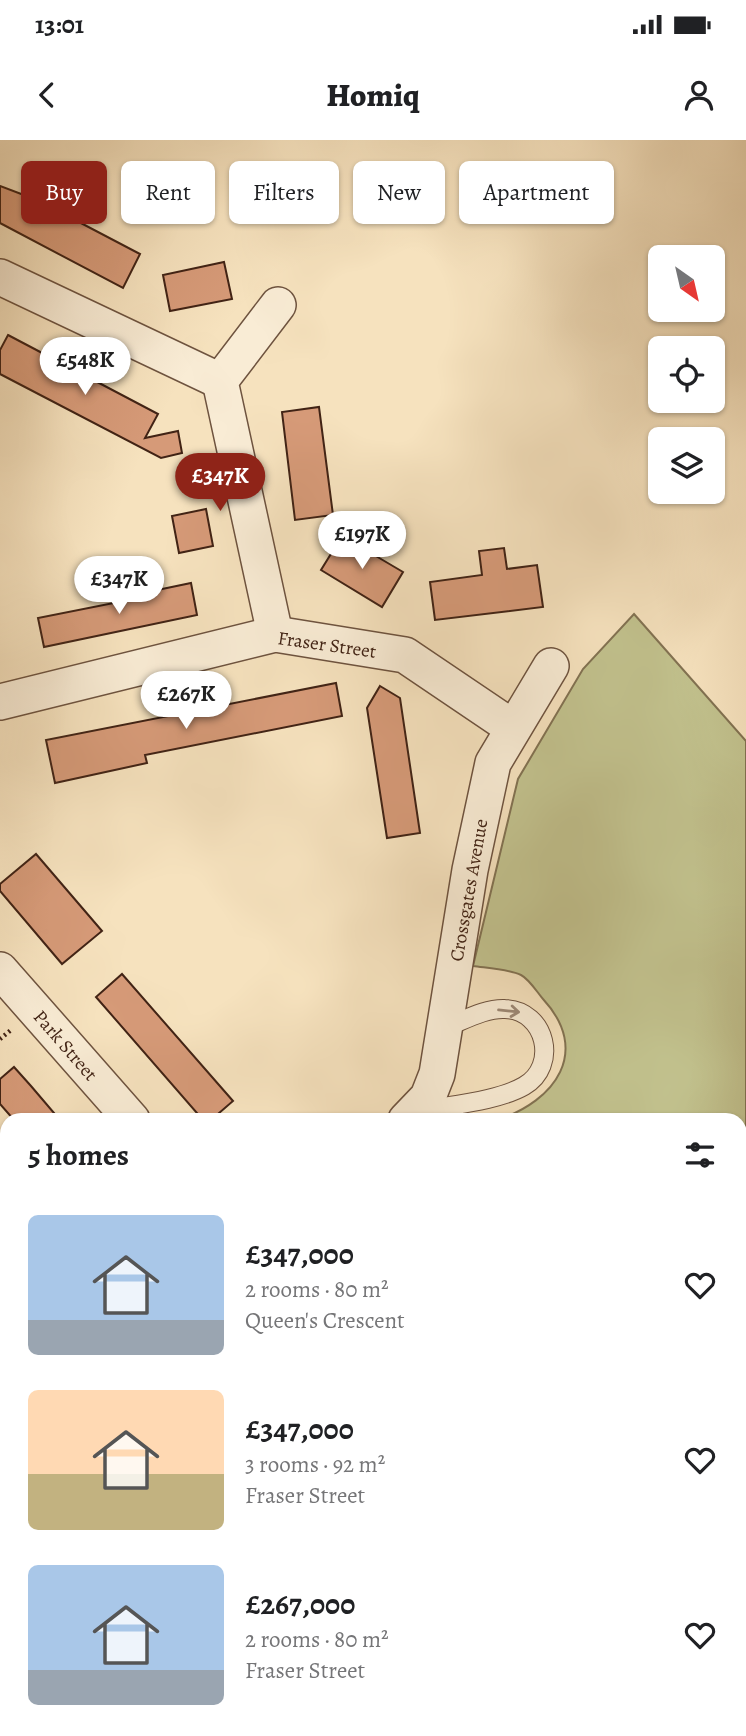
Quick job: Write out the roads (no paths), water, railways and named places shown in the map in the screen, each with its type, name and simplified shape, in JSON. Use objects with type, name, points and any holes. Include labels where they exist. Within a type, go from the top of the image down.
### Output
[{"type":"street","points":[[0,277],[220,380]]},
{"type":"street","points":[[275,634],[220,380],[278,305]]},
{"type":"street","name":"Fraser Street","points":[[0,702],[275,634],[405,655],[513,728]]},
{"type":"street","name":"Crossgates Avenue","points":[[414,1113],[428,1097],[437,1074],[470,870],[493,763],[551,666]]},
{"type":"street","name":"Park Street","points":[[0,970],[126,1113]]},
{"type":"lane","points":[[423,1113],[514,1090],[535,1078],[542,1068],[545,1043],[539,1028],[520,1011],[494,1010],[444,1028]]}]
